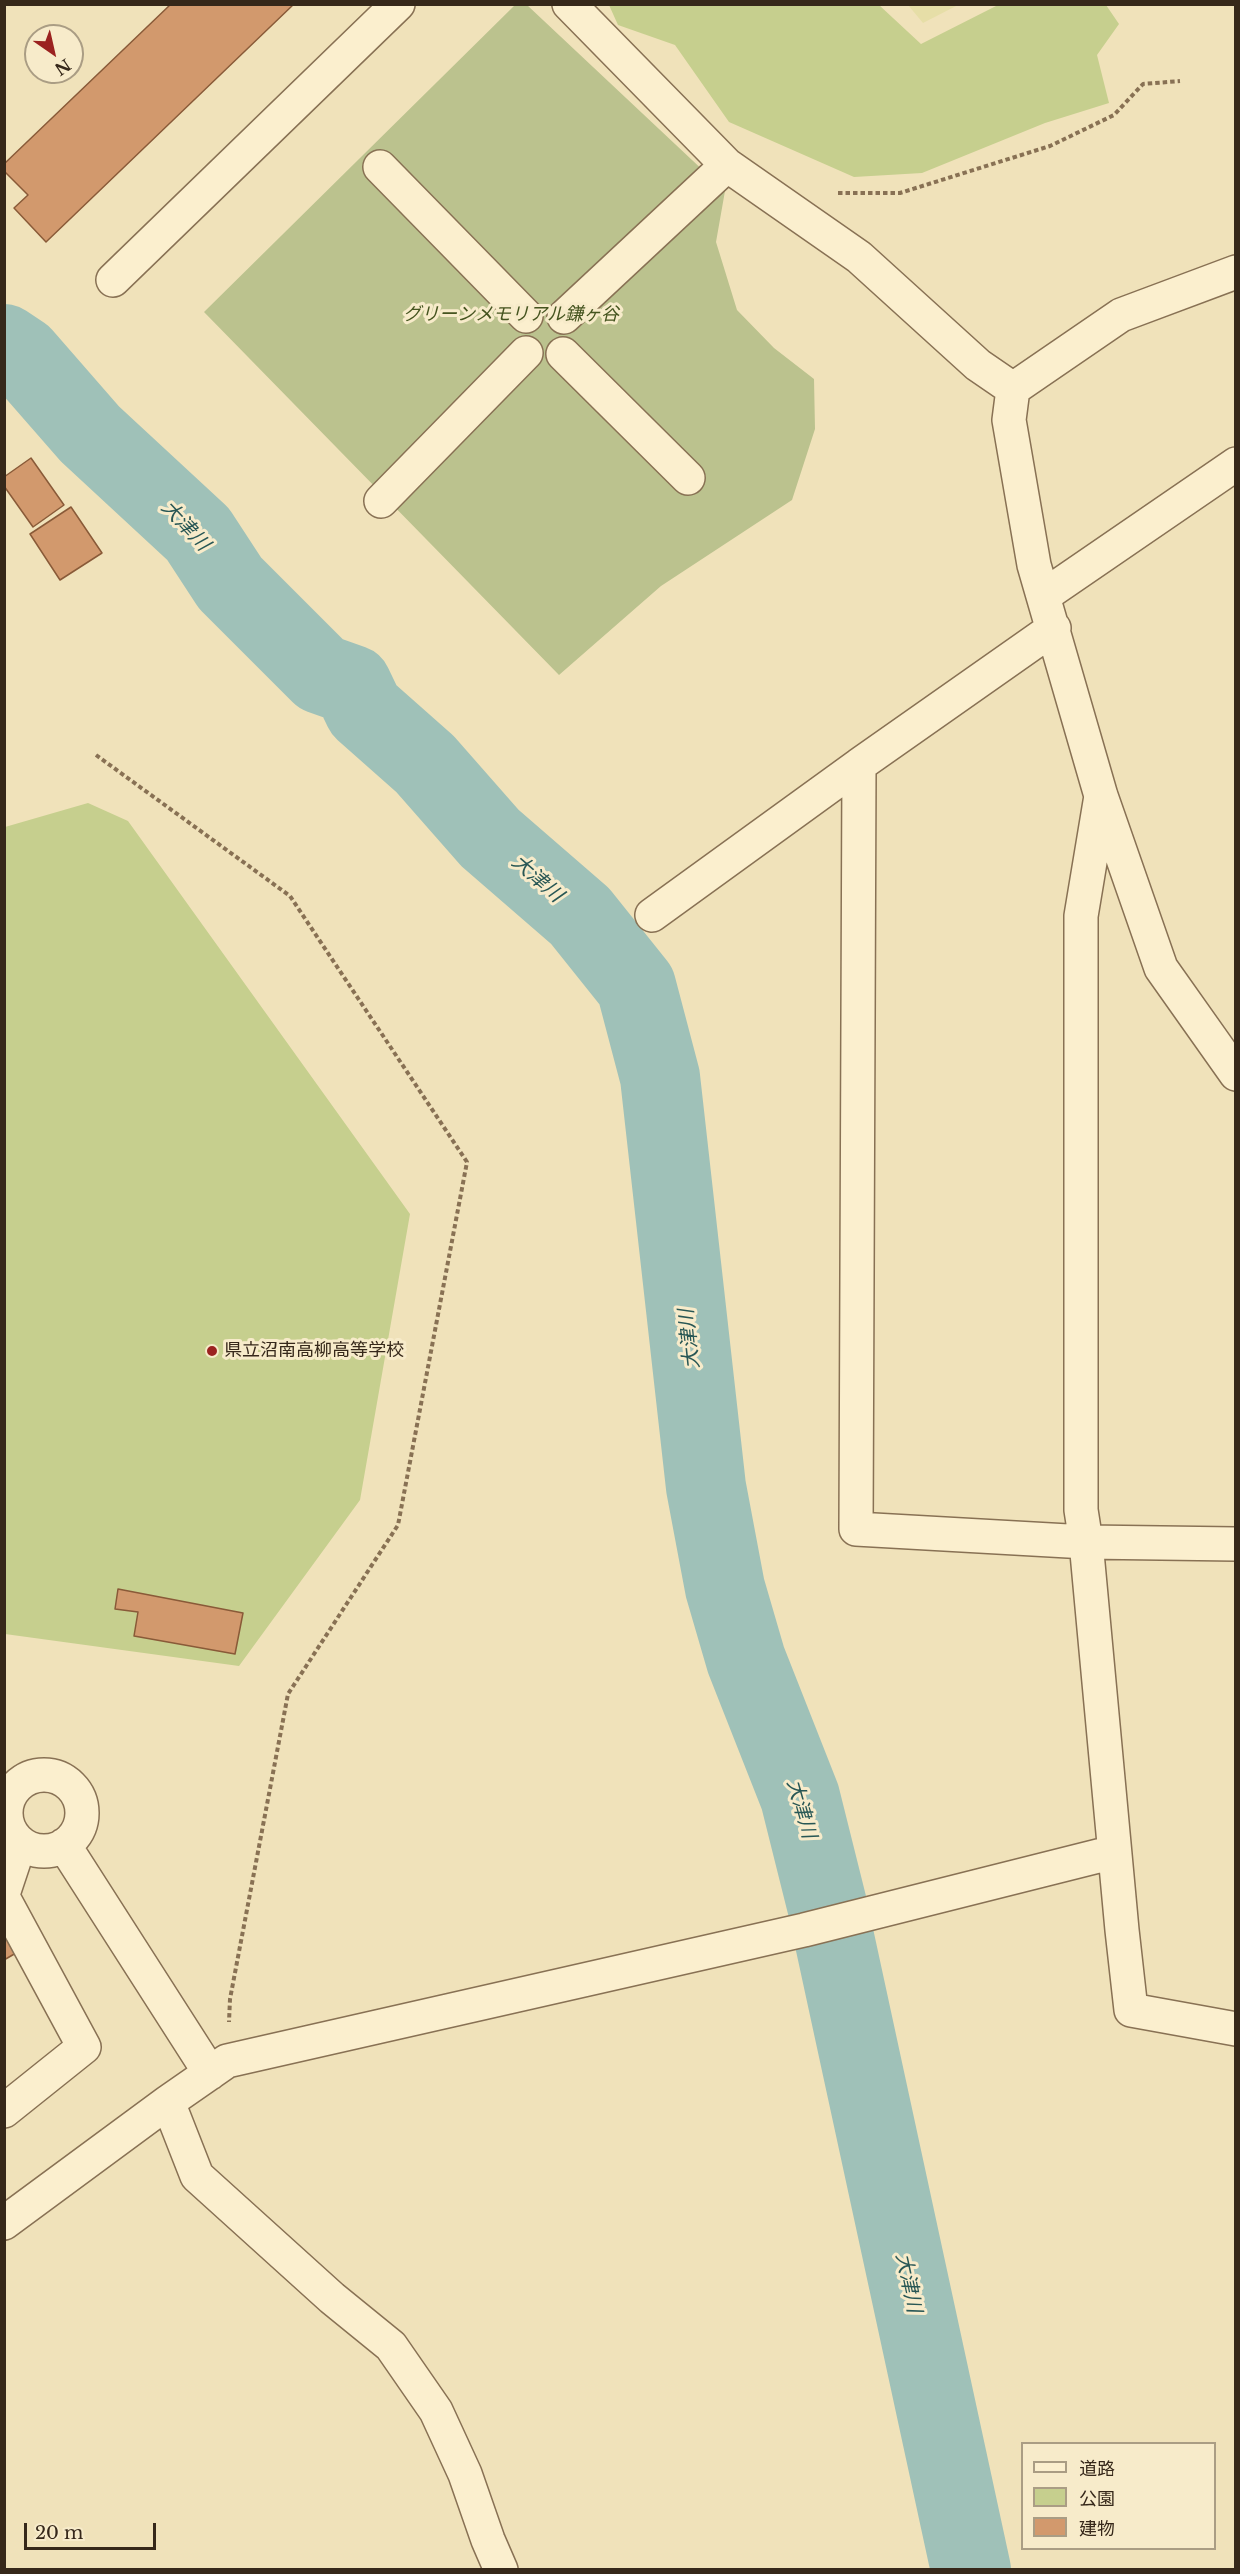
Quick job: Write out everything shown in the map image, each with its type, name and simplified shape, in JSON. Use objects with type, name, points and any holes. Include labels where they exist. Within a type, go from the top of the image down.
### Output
[{"type":"street","points":[[113,280],[398,4]]},
{"type":"street","points":[[569,4],[727,165],[859,257],[978,365],[1013,389]]},
{"type":"street","points":[[564,317],[727,165]]},
{"type":"street","points":[[380,167],[526,316]]},
{"type":"street","points":[[1236,272],[1121,315],[1013,389],[1009,420],[1034,565],[1045,595],[1101,796],[1161,968],[1236,1074]]},
{"type":"street","points":[[538,309],[552,310],[564,317],[570,329],[570,342],[563,354],[551,360],[537,361],[526,353],[519,341],[519,328],[526,316],[538,309]]},
{"type":"street","points":[[381,501],[526,353]]},
{"type":"street","points":[[563,354],[688,478]]},
{"type":"street","points":[[1045,595],[1236,464]]},
{"type":"street","points":[[652,915],[859,765],[1054,628]]},
{"type":"street","points":[[859,765],[856,1529],[1086,1542],[1236,1544]]},
{"type":"street","points":[[1101,796],[1081,916],[1081,1510],[1131,2010],[1236,2029]]},
{"type":"street","points":[[43,1776],[59,1778],[71,1787],[82,1810],[80,1824],[74,1836],[64,1845],[49,1851],[34,1850],[20,1843],[10,1831],[5,1816],[6,1800],[28,1779],[43,1776]]},
{"type":"street","points":[[4,1891],[20,1843]]},
{"type":"street","points":[[64,1845],[219,2067]]},
{"type":"street","points":[[4,2223],[219,2067],[804,1930],[1114,1852]]},
{"type":"street","points":[[4,1899],[84,2047],[4,2111]]},
{"type":"street","points":[[168,2102],[197,2176],[332,2298],[391,2346],[436,2411],[465,2474],[501,2570]]},
{"type":"path","points":[[808,222],[834,193],[900,193],[1050,146],[1114,115],[1143,84],[1180,81]]},
{"type":"path","points":[[96,755],[290,896],[466,1162],[398,1525],[288,1694],[219,2067]]},
{"type":"shaded area","points":[[908,5],[958,5],[923,23]]},
{"type":"green space","name":"グリーンメモリアル鎌ヶ谷","points":[[515,5],[527,5],[725,191],[716,242],[737,310],[774,348],[814,379],[815,429],[792,500],[661,586],[559,675],[204,312]]},
{"type":"green space","points":[[609,5],[879,5],[921,44],[998,5],[1106,5],[1119,24],[1097,55],[1109,103],[1045,123],[922,173],[854,177],[729,122],[675,45],[618,25]]},
{"type":"green space","name":"県立沼南高柳高等学校","points":[[88,803],[128,821],[410,1214],[360,1500],[239,1666],[5,1634],[5,827]]},
{"type":"building","points":[[171,4],[294,4],[46,242],[14,208],[28,195],[4,171],[4,164]]},
{"type":"building","points":[[31,458],[64,505],[33,527],[4,486],[4,477]]},
{"type":"building","points":[[71,507],[102,553],[60,580],[30,534]]},
{"type":"building","points":[[118,1589],[243,1613],[235,1654],[134,1636],[138,1612],[115,1609]]},
{"type":"building","points":[[4,1934],[16,1953],[4,1960]]},
{"type":"waterway","name":"大津川","points":[[4,344],[22,356],[90,434],[198,534],[230,583],[321,674],[352,685],[364,710],[425,764],[490,838],[580,916],[636,986],[660,1077],[706,1487],[725,1588],[746,1660],[800,1797],[827,1905],[971,2570]]},
{"type":"place","name":"県立沼南高柳高等学校","points":[[212,1351]]}]
